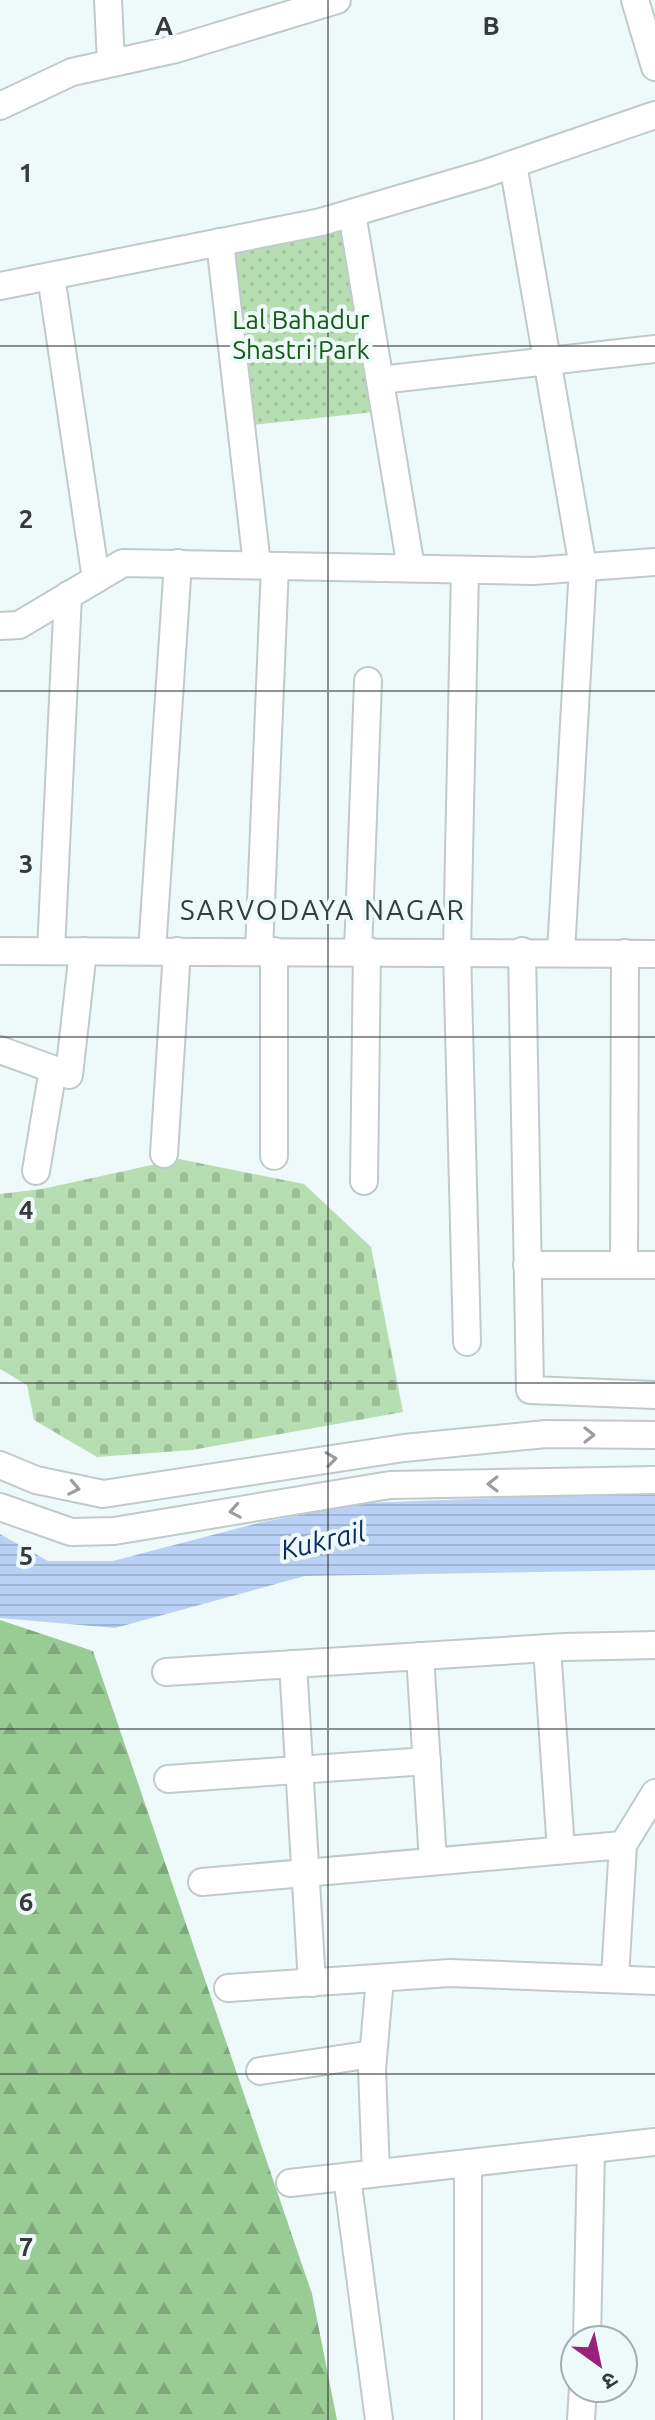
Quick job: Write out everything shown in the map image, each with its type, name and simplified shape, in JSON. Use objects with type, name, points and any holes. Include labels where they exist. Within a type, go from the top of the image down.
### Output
[{"type":"street","points":[[108,0],[111,63]]},
{"type":"street","points":[[0,106],[72,72],[176,49],[265,11],[337,0]]},
{"type":"street","points":[[635,0],[655,67]]},
{"type":"street","points":[[0,286],[352,213],[655,117]]},
{"type":"street","points":[[513,164],[583,567],[561,952]]},
{"type":"street","points":[[352,213],[411,568]]},
{"type":"street","points":[[220,242],[266,566],[266,951],[274,1156]]},
{"type":"street","points":[[51,276],[96,579]]},
{"type":"street","points":[[380,380],[655,349]]},
{"type":"street","points":[[0,626],[19,625],[123,563],[533,571],[655,562]]},
{"type":"street","points":[[164,1154],[164,951],[178,563]]},
{"type":"street","points":[[465,570],[457,950],[467,1342]]},
{"type":"street","points":[[51,951],[68,595]]},
{"type":"street","points":[[364,1181],[363,950],[368,681]]},
{"type":"street","points":[[0,951],[457,950],[655,954]]},
{"type":"street","points":[[0,1050],[69,1075],[83,951]]},
{"type":"street","points":[[522,951],[530,1390],[655,1395]]},
{"type":"street","points":[[624,1265],[625,953]]},
{"type":"street","points":[[36,1171],[53,1069]]},
{"type":"street","points":[[527,1265],[655,1265]]},
{"type":"street","points":[[0,1465],[36,1480],[103,1494],[404,1448],[546,1434],[655,1435]]},
{"type":"street","points":[[0,1507],[71,1532],[114,1531],[390,1485],[655,1480]]},
{"type":"street","points":[[166,1672],[547,1648],[655,1645]]},
{"type":"street","points":[[547,1648],[561,1850]]},
{"type":"street","points":[[420,1656],[433,1861]]},
{"type":"street","points":[[293,1664],[312,1983]]},
{"type":"street","points":[[168,1779],[427,1761]]},
{"type":"street","points":[[615,1977],[623,1845],[655,1793]]},
{"type":"street","points":[[202,1882],[623,1845]]},
{"type":"street","points":[[228,1988],[450,1973],[615,1977],[655,1981]]},
{"type":"street","points":[[376,2173],[373,2054],[380,1978]]},
{"type":"street","points":[[260,2071],[373,2054]]},
{"type":"street","points":[[290,2183],[655,2142]]},
{"type":"street","points":[[587,2324],[591,2149]]},
{"type":"street","points":[[468,2163],[468,2420]]},
{"type":"street","points":[[347,2177],[379,2420]]},
{"type":"green space","name":"Lal Bahadur Shastri Park","points":[[352,213],[384,411],[241,426],[220,242]]},
{"type":"green space","points":[[179,1159],[304,1184],[371,1247],[403,1412],[192,1450],[97,1457],[34,1420],[27,1385],[0,1369],[0,1194],[42,1189]]},
{"type":"green space","points":[[0,1620],[93,1651],[312,2294],[337,2420],[0,2420]]},
{"type":"water","name":"Kukrail","points":[[655,1492],[655,1570],[305,1576],[115,1628],[0,1618],[0,1534],[48,1561],[113,1561],[262,1522],[365,1503]]},
{"type":"district","name":"SARVODAYA NAGAR","points":[[323,909]]}]
